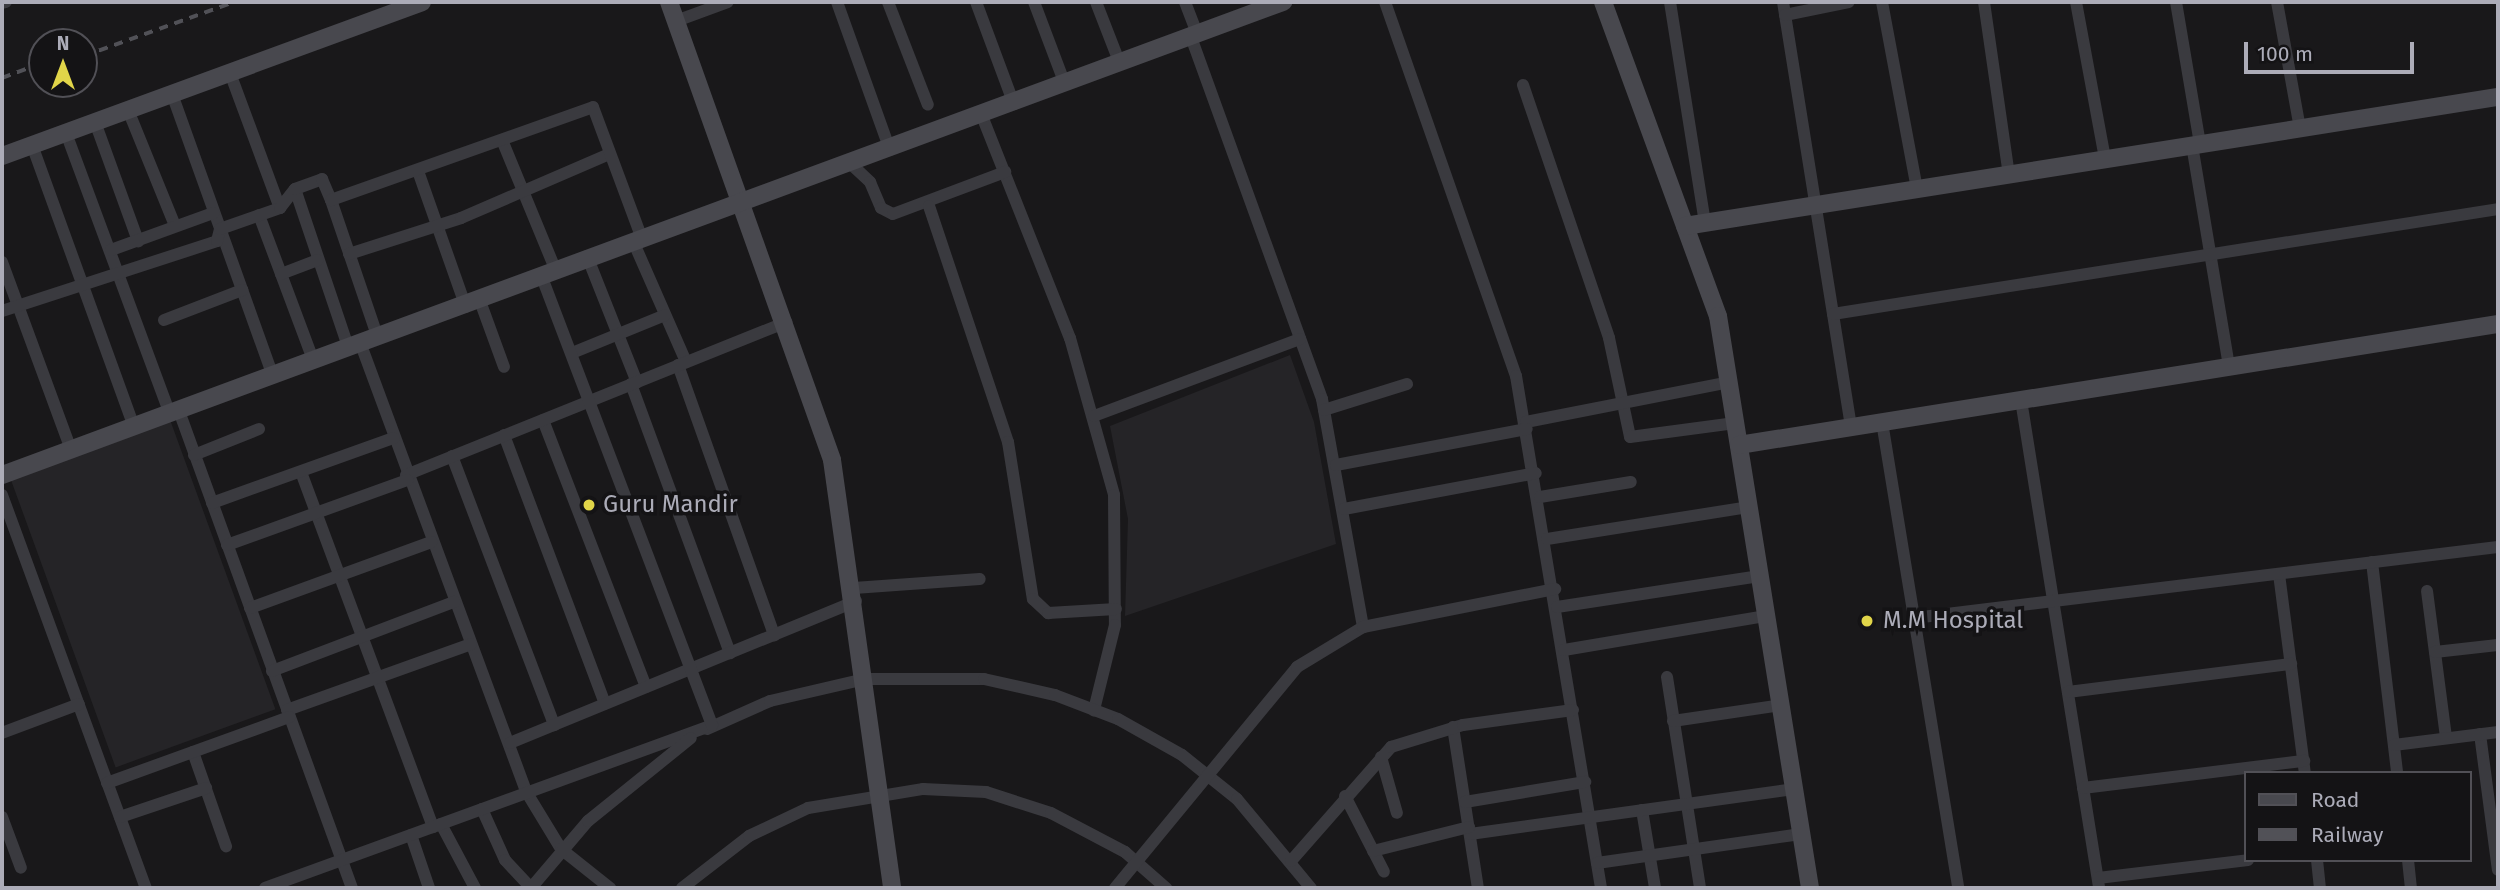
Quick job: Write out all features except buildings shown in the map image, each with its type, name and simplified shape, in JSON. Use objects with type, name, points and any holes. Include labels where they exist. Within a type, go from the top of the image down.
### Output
[{"type":"street","points":[[2,156],[422,2]]},
{"type":"street","points":[[669,2],[786,322],[832,460],[855,595],[892,888]]},
{"type":"street","points":[[676,21],[728,2]]},
{"type":"street","points":[[837,2],[890,150]]},
{"type":"street","points":[[888,2],[928,105]]},
{"type":"street","points":[[976,2],[1014,104]]},
{"type":"street","points":[[1034,2],[1065,84]]},
{"type":"street","points":[[1096,2],[1120,64]]},
{"type":"street","points":[[1185,2],[1194,35],[1324,410],[1344,509],[1363,627]]},
{"type":"street","points":[[1385,2],[1486,278],[1527,425],[1601,888]]},
{"type":"street","points":[[1603,2],[1718,316],[1810,888]]},
{"type":"street","points":[[1670,2],[1705,223]]},
{"type":"street","points":[[1849,2],[1784,8],[1851,427]]},
{"type":"street","points":[[1882,2],[1917,189]]},
{"type":"street","points":[[1984,2],[2008,174]]},
{"type":"street","points":[[2076,2],[2105,159]]},
{"type":"street","points":[[2176,2],[2210,255],[2229,367]]},
{"type":"street","points":[[2277,2],[2300,128]]},
{"type":"street","points":[[3,471],[71,450],[473,304],[550,275],[587,256],[743,206],[1277,3]]},
{"type":"street","points":[[230,73],[280,208]]},
{"type":"street","points":[[1522,85],[1583,252],[1634,439],[1735,423]]},
{"type":"street","points":[[172,94],[273,376]]},
{"type":"street","points":[[1685,226],[2498,97]]},
{"type":"street","points":[[331,200],[593,107],[607,155],[665,314],[774,635]]},
{"type":"street","points":[[128,110],[175,226]]},
{"type":"street","points":[[982,116],[1094,416],[1119,531],[1116,609],[1094,710]]},
{"type":"street","points":[[95,122],[138,241]]},
{"type":"street","points":[[66,133],[119,276],[194,455],[352,888]]},
{"type":"street","points":[[502,140],[550,275],[572,354],[712,725]]},
{"type":"street","points":[[32,145],[134,427]]},
{"type":"street","points":[[349,254],[439,226],[607,155]]},
{"type":"street","points":[[852,165],[870,183],[884,211],[929,206],[1005,172]]},
{"type":"street","points":[[418,171],[473,304],[504,367]]},
{"type":"street","points":[[220,229],[280,208],[295,189],[322,179],[349,254],[363,344],[407,477],[527,793],[561,849],[610,888]]},
{"type":"street","points":[[295,189],[317,260],[363,344]]},
{"type":"street","points":[[929,206],[1008,442],[1033,599],[1048,613],[1116,609]]},
{"type":"street","points":[[1833,314],[2498,209]]},
{"type":"street","points":[[111,250],[214,213]]},
{"type":"street","points":[[260,215],[314,362]]},
{"type":"street","points":[[2,311],[82,282],[119,276],[217,241],[220,229]]},
{"type":"street","points":[[587,256],[618,334],[730,653]]},
{"type":"street","points":[[281,274],[317,260]]},
{"type":"street","points":[[2,262],[71,450]]},
{"type":"street","points":[[164,320],[242,290]]},
{"type":"street","points":[[572,354],[665,314]]},
{"type":"street","points":[[227,545],[407,477],[452,456],[786,322]]},
{"type":"street","points":[[1739,445],[2498,324]]},
{"type":"street","points":[[1094,416],[1300,340]]},
{"type":"street","points":[[1336,465],[1624,402],[1729,382]]},
{"type":"street","points":[[1324,410],[1407,384]]},
{"type":"street","points":[[2021,400],[2099,883],[2244,861]]},
{"type":"street","points":[[543,420],[646,687]]},
{"type":"street","points":[[1882,422],[1958,888]]},
{"type":"street","points":[[194,455],[259,429]]},
{"type":"street","points":[[504,435],[605,704]]},
{"type":"street","points":[[212,503],[394,438]]},
{"type":"street","points":[[452,456],[554,725]]},
{"type":"street","points":[[301,471],[377,677],[437,826],[475,888]]},
{"type":"street","points":[[1344,509],[1536,473]]},
{"type":"street","points":[[1540,497],[1631,482]]},
{"type":"street","points":[[2,495],[146,888]]},
{"type":"street","points":[[1546,539],[1749,507]]},
{"type":"street","points":[[250,608],[431,542]]},
{"type":"street","points":[[1914,618],[2498,547]]},
{"type":"street","points":[[2372,562],[2398,771]]},
{"type":"street","points":[[2262,771],[2304,767],[2279,574]]},
{"type":"street","points":[[1557,607],[1760,576]]},
{"type":"street","points":[[510,743],[774,635],[855,595],[980,579]]},
{"type":"street","points":[[1115,888],[1205,774],[1297,667],[1363,627],[1555,589]]},
{"type":"street","points":[[2427,591],[2446,738]]},
{"type":"street","points":[[272,671],[454,602]]},
{"type":"street","points":[[1564,650],[1766,616]]},
{"type":"street","points":[[107,783],[193,752],[377,677],[471,644]]},
{"type":"street","points":[[2435,653],[2498,645]]},
{"type":"street","points":[[2068,692],[2291,664]]},
{"type":"street","points":[[1667,677],[1700,888]]},
{"type":"street","points":[[265,888],[712,725],[770,701],[866,679],[984,679],[1094,710],[1205,774],[1237,799],[1311,888]]},
{"type":"street","points":[[2,733],[79,704]]},
{"type":"street","points":[[1673,720],[1781,705]]},
{"type":"street","points":[[1291,862],[1381,757],[1419,735],[1453,727],[1573,710]]},
{"type":"street","points":[[482,809],[505,860],[531,888],[561,849],[672,750],[712,725]]},
{"type":"street","points":[[1453,727],[1478,888]]},
{"type":"street","points":[[2394,745],[2498,732]]},
{"type":"street","points":[[2480,734],[2498,870]]},
{"type":"street","points":[[193,752],[226,846]]},
{"type":"street","points":[[1381,757],[1397,813]]},
{"type":"street","points":[[2083,788],[2244,773]]},
{"type":"street","points":[[1465,802],[1585,782]]},
{"type":"street","points":[[120,817],[206,788]]},
{"type":"street","points":[[1373,851],[1469,831],[1590,818],[1794,789]]},
{"type":"street","points":[[682,888],[773,824],[808,808],[880,793],[986,792],[1051,813],[1136,862],[1166,888]]},
{"type":"street","points":[[1345,796],[1384,872]]},
{"type":"street","points":[[1643,810],[1655,888]]},
{"type":"street","points":[[2,817],[20,868]]},
{"type":"street","points":[[1597,863],[1801,834]]},
{"type":"street","points":[[411,835],[429,888]]},
{"type":"street","points":[[2317,862],[2320,888]]},
{"type":"street","points":[[2408,862],[2411,888]]},
{"type":"shaded area","points":[[1290,355],[1314,422],[1336,544],[1125,616],[1128,519],[1110,426]]},
{"type":"shaded area","points":[[169,417],[275,709],[116,767],[9,475]]},
{"type":"railway","points":[[98,51],[234,2]]},
{"type":"railway","points":[[2,78],[28,68]]},
{"type":"place","name":"Guru Mandir","points":[[589,505]]},
{"type":"place","name":"M.M Hospital","points":[[1867,621]]}]
